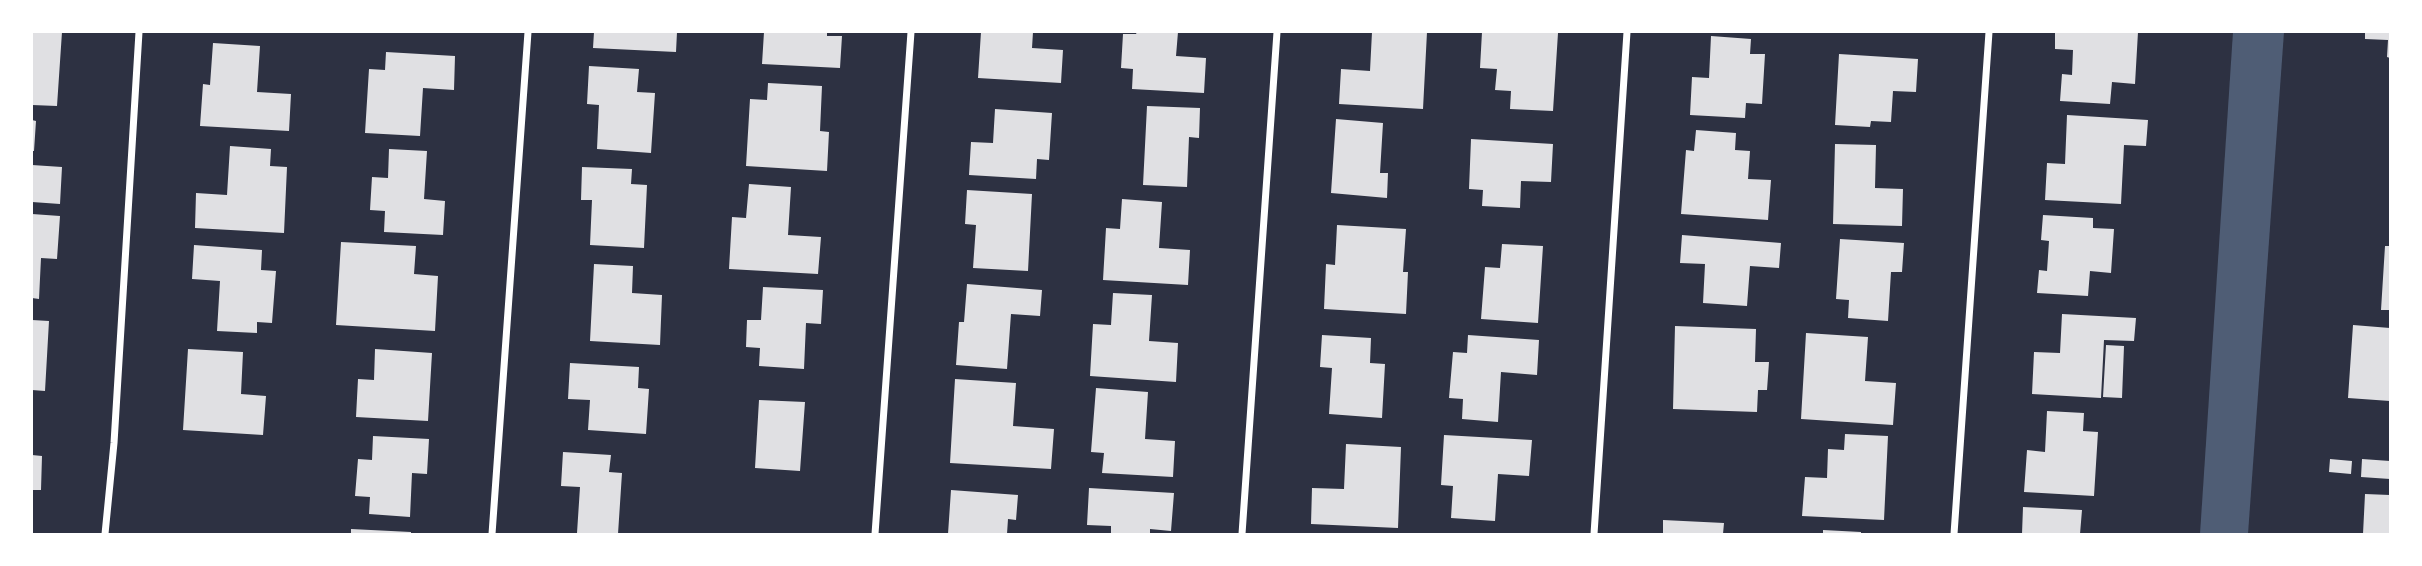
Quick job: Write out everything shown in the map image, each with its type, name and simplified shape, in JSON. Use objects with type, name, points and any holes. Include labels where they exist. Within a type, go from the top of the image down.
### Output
[{"type":"street","points":[[106,534],[139,32]]},
{"type":"street","points":[[492,534],[528,32]]},
{"type":"street","points":[[875,534],[911,32]]},
{"type":"street","points":[[1242,534],[1277,32]]},
{"type":"street","points":[[1594,534],[1627,32]]},
{"type":"street","points":[[1954,534],[1989,32]]},
{"type":"water","points":[[2233,32],[2284,32],[2248,534],[2200,534]]},
{"type":"building","points":[[32,32],[62,32],[57,106],[32,105]]},
{"type":"building","points":[[594,32],[677,32],[676,52],[593,48]]},
{"type":"building","points":[[764,32],[827,32],[827,36],[842,36],[840,68],[762,64]]},
{"type":"building","points":[[981,32],[1033,32],[1032,48],[1063,50],[1061,83],[978,78]]},
{"type":"building","points":[[1178,32],[1176,56],[1206,58],[1204,93],[1132,89],[1133,69],[1121,68],[1123,34]]},
{"type":"building","points":[[1372,32],[1427,32],[1423,109],[1339,104],[1341,69],[1370,71]]},
{"type":"building","points":[[1482,32],[1558,33],[1553,111],[1510,109],[1511,91],[1495,90],[1497,69],[1480,68]]},
{"type":"building","points":[[2055,32],[2138,32],[2135,84],[2112,82],[2110,104],[2060,101],[2062,74],[2072,75],[2073,50],[2055,49]]},
{"type":"building","points":[[2365,32],[2390,32],[2390,58],[2387,57],[2388,40],[2365,39]]},
{"type":"building","points":[[1711,36],[1751,39],[1750,54],[1765,54],[1762,104],[1746,103],[1745,118],[1690,115],[1692,77],[1709,78]]},
{"type":"building","points":[[213,43],[260,46],[257,92],[291,94],[289,131],[200,126],[203,84],[210,85]]},
{"type":"building","points":[[386,52],[455,56],[454,90],[423,88],[420,136],[365,133],[369,69],[385,70]]},
{"type":"building","points":[[1839,54],[1918,59],[1916,92],[1893,91],[1891,122],[1871,121],[1870,127],[1835,125]]},
{"type":"building","points":[[589,66],[639,69],[637,92],[655,93],[651,153],[597,149],[599,105],[587,104]]},
{"type":"building","points":[[768,83],[822,86],[820,131],[829,132],[827,171],[746,166],[750,99],[767,100]]},
{"type":"building","points":[[1147,106],[1200,108],[1199,138],[1189,137],[1187,187],[1143,185]]},
{"type":"building","points":[[995,109],[1052,113],[1049,160],[1037,159],[1036,179],[969,175],[971,142],[993,143]]},
{"type":"building","points":[[2067,115],[2148,120],[2146,146],[2124,145],[2121,204],[2045,200],[2047,163],[2065,164]]},
{"type":"building","points":[[1336,119],[1383,123],[1380,173],[1388,173],[1387,198],[1331,193]]},
{"type":"building","points":[[32,120],[36,121],[34,151],[32,151]]},
{"type":"building","points":[[1696,130],[1736,133],[1735,150],[1750,151],[1748,179],[1771,180],[1768,220],[1681,214],[1686,150],[1694,151]]},
{"type":"building","points":[[1471,139],[1553,144],[1551,182],[1521,181],[1520,208],[1482,206],[1483,190],[1469,189]]},
{"type":"building","points":[[1835,144],[1876,145],[1875,188],[1903,189],[1902,226],[1833,224]]},
{"type":"building","points":[[230,146],[271,149],[270,166],[287,167],[284,233],[195,228],[196,193],[227,195]]},
{"type":"building","points":[[389,149],[427,151],[424,199],[445,201],[443,235],[384,232],[385,211],[370,210],[372,177],[388,178]]},
{"type":"building","points":[[32,165],[62,167],[60,204],[32,202]]},
{"type":"building","points":[[582,167],[632,169],[631,184],[647,185],[644,248],[590,245],[592,200],[581,200]]},
{"type":"building","points":[[749,184],[791,187],[788,235],[821,237],[818,274],[729,269],[732,217],[746,218]]},
{"type":"building","points":[[967,190],[1032,194],[1028,271],[973,268],[976,225],[965,224]]},
{"type":"building","points":[[1122,199],[1162,202],[1159,248],[1190,250],[1188,285],[1103,280],[1106,228],[1120,229]]},
{"type":"building","points":[[32,214],[60,216],[57,259],[41,258],[39,299],[32,298]]},
{"type":"building","points":[[2043,215],[2093,218],[2093,228],[2114,229],[2111,273],[2090,271],[2088,296],[2037,293],[2039,270],[2047,271],[2049,241],[2041,240]]},
{"type":"building","points":[[1337,225],[1406,229],[1403,272],[1408,272],[1406,314],[1324,309],[1326,264],[1335,265]]},
{"type":"building","points":[[1682,235],[1781,243],[1779,268],[1750,266],[1747,306],[1703,303],[1705,264],[1680,263]]},
{"type":"building","points":[[1840,239],[1904,243],[1902,272],[1891,272],[1888,321],[1848,318],[1849,300],[1836,299]]},
{"type":"building","points":[[341,242],[416,246],[414,274],[438,276],[435,331],[336,325]]},
{"type":"building","points":[[1502,244],[1543,246],[1538,323],[1481,319],[1485,267],[1500,268]]},
{"type":"building","points":[[194,245],[262,250],[261,270],[276,271],[272,323],[257,322],[257,333],[217,331],[220,281],[192,279]]},
{"type":"building","points":[[2385,246],[2390,246],[2390,310],[2381,310]]},
{"type":"building","points":[[594,264],[633,266],[632,293],[662,295],[660,345],[590,341]]},
{"type":"building","points":[[967,284],[1042,290],[1040,316],[1011,314],[1007,369],[956,365],[959,322],[964,322]]},
{"type":"building","points":[[763,287],[823,290],[821,324],[806,323],[804,369],[759,366],[760,348],[746,347],[747,320],[761,320]]},
{"type":"building","points":[[1113,293],[1152,295],[1149,341],[1178,343],[1176,382],[1090,376],[1093,324],[1111,325]]},
{"type":"building","points":[[2062,314],[2136,318],[2134,341],[2104,340],[2101,398],[2032,394],[2034,352],[2060,353]]},
{"type":"building","points":[[32,320],[49,321],[45,391],[32,390]]},
{"type":"building","points":[[2353,325],[2390,328],[2390,401],[2348,398]]},
{"type":"building","points":[[1675,326],[1756,329],[1755,362],[1769,362],[1767,390],[1758,390],[1757,412],[1673,409]]},
{"type":"building","points":[[1806,333],[1868,337],[1865,381],[1896,383],[1893,425],[1801,419]]},
{"type":"building","points":[[1322,335],[1371,338],[1370,363],[1385,364],[1382,418],[1329,414],[1332,368],[1320,367]]},
{"type":"building","points":[[1468,335],[1539,340],[1537,375],[1501,372],[1498,422],[1462,419],[1463,399],[1449,398],[1453,352],[1467,353]]},
{"type":"building","points":[[2106,345],[2124,346],[2122,398],[2103,397]]},
{"type":"building","points":[[188,349],[243,352],[241,394],[266,396],[263,435],[183,430]]},
{"type":"building","points":[[375,349],[432,353],[428,421],[356,417],[358,379],[374,380]]},
{"type":"building","points":[[570,363],[639,367],[638,388],[649,389],[646,434],[588,430],[590,400],[568,399]]},
{"type":"building","points":[[955,379],[1016,383],[1013,426],[1054,429],[1051,469],[950,463]]},
{"type":"building","points":[[1096,388],[1148,392],[1145,439],[1175,441],[1173,477],[1102,473],[1104,453],[1091,452]]},
{"type":"building","points":[[759,400],[805,402],[800,471],[755,468]]},
{"type":"building","points":[[2047,411],[2084,413],[2083,431],[2098,432],[2094,496],[2024,492],[2027,450],[2045,452]]},
{"type":"building","points":[[1845,434],[1888,436],[1884,520],[1802,516],[1805,477],[1827,478],[1828,449],[1844,450]]},
{"type":"building","points":[[1444,435],[1532,440],[1529,476],[1498,474],[1495,521],[1451,518],[1453,486],[1441,485]]},
{"type":"building","points":[[373,436],[429,439],[427,474],[412,473],[410,517],[369,514],[370,497],[355,496],[358,459],[372,460]]},
{"type":"building","points":[[1346,444],[1401,447],[1398,528],[1311,524],[1312,488],[1344,489]]},
{"type":"building","points":[[563,452],[611,455],[609,472],[622,473],[618,534],[577,533],[580,487],[561,486]]},
{"type":"building","points":[[32,455],[42,456],[41,490],[32,490]]},
{"type":"building","points":[[2330,459],[2352,461],[2351,474],[2329,472]]},
{"type":"building","points":[[2362,459],[2390,461],[2390,479],[2361,477]]},
{"type":"building","points":[[1089,488],[1174,493],[1171,531],[1150,529],[1150,534],[1111,534],[1111,526],[1087,525]]},
{"type":"building","points":[[951,490],[1018,495],[1016,520],[1008,519],[1007,534],[948,534]]},
{"type":"building","points":[[2365,494],[2390,495],[2390,534],[2363,534]]},
{"type":"building","points":[[2023,507],[2082,510],[2080,534],[2022,534]]},
{"type":"building","points":[[1663,520],[1724,523],[1723,534],[1663,534]]},
{"type":"building","points":[[351,529],[411,532],[411,534],[351,534]]},
{"type":"building","points":[[1823,530],[1861,532],[1861,534],[1823,534]]}]
